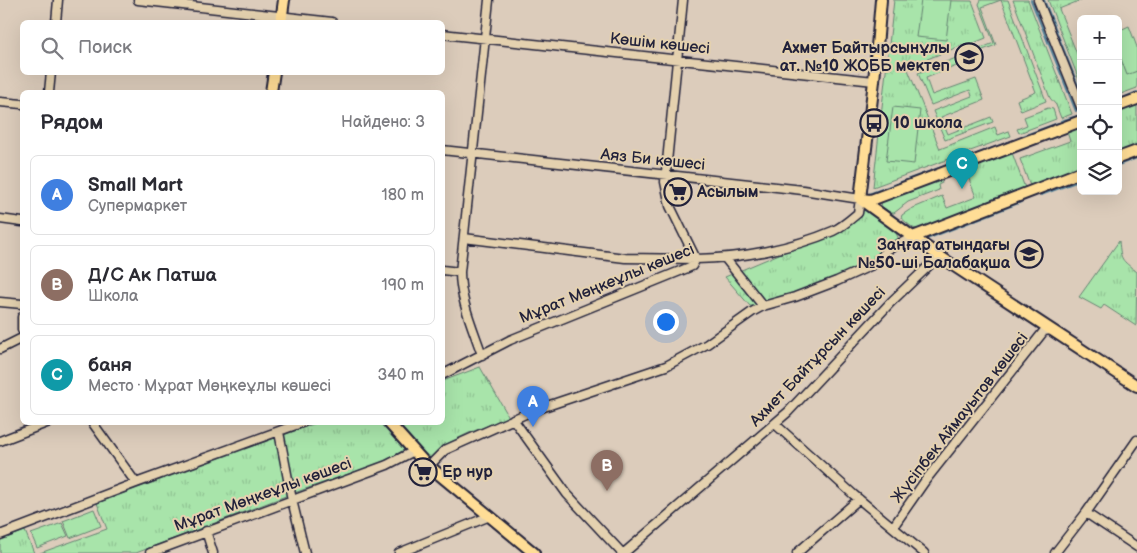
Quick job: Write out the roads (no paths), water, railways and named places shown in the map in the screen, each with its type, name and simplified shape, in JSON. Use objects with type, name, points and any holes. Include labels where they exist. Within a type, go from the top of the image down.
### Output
[{"type":"main road","points":[[281,20],[284,0]]},
{"type":"main road","points":[[860,199],[874,81],[881,0]]},
{"type":"main road","points":[[271,90],[274,75]]},
{"type":"main road","points":[[1121,105],[1137,99]]},
{"type":"main road","points":[[860,199],[871,200],[1077,122]]},
{"type":"main road","points":[[1122,156],[1137,150]]},
{"type":"main road","points":[[913,237],[1077,174]]},
{"type":"main road","points":[[874,209],[874,203],[878,197]]},
{"type":"main road","points":[[860,199],[939,256],[1137,386]]},
{"type":"main road","points":[[391,425],[429,466],[534,553]]},
{"type":"street","points":[[56,20],[58,0]]},
{"type":"street","points":[[138,0],[281,20]]},
{"type":"street","points":[[482,355],[463,299],[460,272],[489,0]]},
{"type":"street","points":[[464,238],[624,258],[696,259],[670,206],[666,191],[683,0]]},
{"type":"street","points":[[1038,0],[1080,105]]},
{"type":"street","name":"Көшім көшесі","points":[[445,34],[874,81]]},
{"type":"street","points":[[49,90],[51,75]]},
{"type":"street","points":[[0,102],[20,104]]},
{"type":"street","name":"Аяз Би көшесі","points":[[445,150],[803,190],[860,199]]},
{"type":"street","name":"Мұрат Мөңкеұлы көшесі","points":[[445,374],[510,340],[692,266],[696,259],[758,254],[835,231],[858,213],[860,199]]},
{"type":"street","points":[[0,219],[20,222]]},
{"type":"street","points":[[429,466],[445,450],[532,410],[666,366],[707,344],[752,312],[764,306],[804,294],[879,262],[885,251],[913,237]]},
{"type":"street","name":"Ахмет Байтұрсын көшесі","points":[[623,553],[775,424],[813,387],[891,302],[939,256]]},
{"type":"street","points":[[725,258],[764,306]]},
{"type":"street","points":[[445,270],[460,272]]},
{"type":"street","points":[[0,302],[20,304]]},
{"type":"street","name":"Жүсіпбек Аймауытов көшесі","points":[[893,527],[925,481],[1044,331],[1051,330]]},
{"type":"street","points":[[0,349],[20,339]]},
{"type":"street","points":[[513,419],[567,494],[623,553]]},
{"type":"street","points":[[775,424],[859,499],[924,553]]},
{"type":"street","points":[[0,441],[41,425]]},
{"type":"street","points":[[94,425],[136,483]]},
{"type":"street","points":[[0,535],[296,425]]},
{"type":"street","points":[[279,432],[292,500],[305,553]]},
{"type":"street","points":[[1055,553],[1086,513],[1137,440]]},
{"type":"street","name":"Мұрат Мөңкеұлы көшесі","points":[[150,553],[387,466],[414,451]]},
{"type":"street","points":[[797,553],[859,499]]},
{"type":"street","points":[[1086,513],[1137,547]]},
{"type":"street","points":[[399,553],[490,516]]},
{"type":"street","points":[[206,531],[213,553]]},
{"type":"waterway","points":[[1031,0],[1076,111]]},
{"type":"waterway","points":[[1044,0],[1077,83]]},
{"type":"waterway","points":[[1122,98],[1137,92]]},
{"type":"waterway","points":[[1061,121],[1077,116]]},
{"type":"waterway","points":[[1023,136],[1058,123]]},
{"type":"waterway","points":[[866,195],[1009,142]]},
{"type":"waterway","points":[[1122,164],[1137,158]]},
{"type":"waterway","points":[[1041,195],[1077,182]]},
{"type":"waterway","points":[[924,240],[1021,202]]},
{"type":"place","name":"Ахмет Байтырсынұлы ат. №10 ЖОББ мектеп","points":[[969,57]]},
{"type":"place","name":"10 школа","points":[[874,123]]},
{"type":"place","name":"баня","points":[[962,189]]},
{"type":"place","name":"Асылым","points":[[678,192]]},
{"type":"place","name":"Заңғар атындағы №50-ші Балабақша","points":[[1029,254]]},
{"type":"place","name":"Small Mart","points":[[533,427]]},
{"type":"place","name":"Ер нур","points":[[423,472]]},
{"type":"place","name":"Д/С Ак Патша","points":[[607,491]]}]
